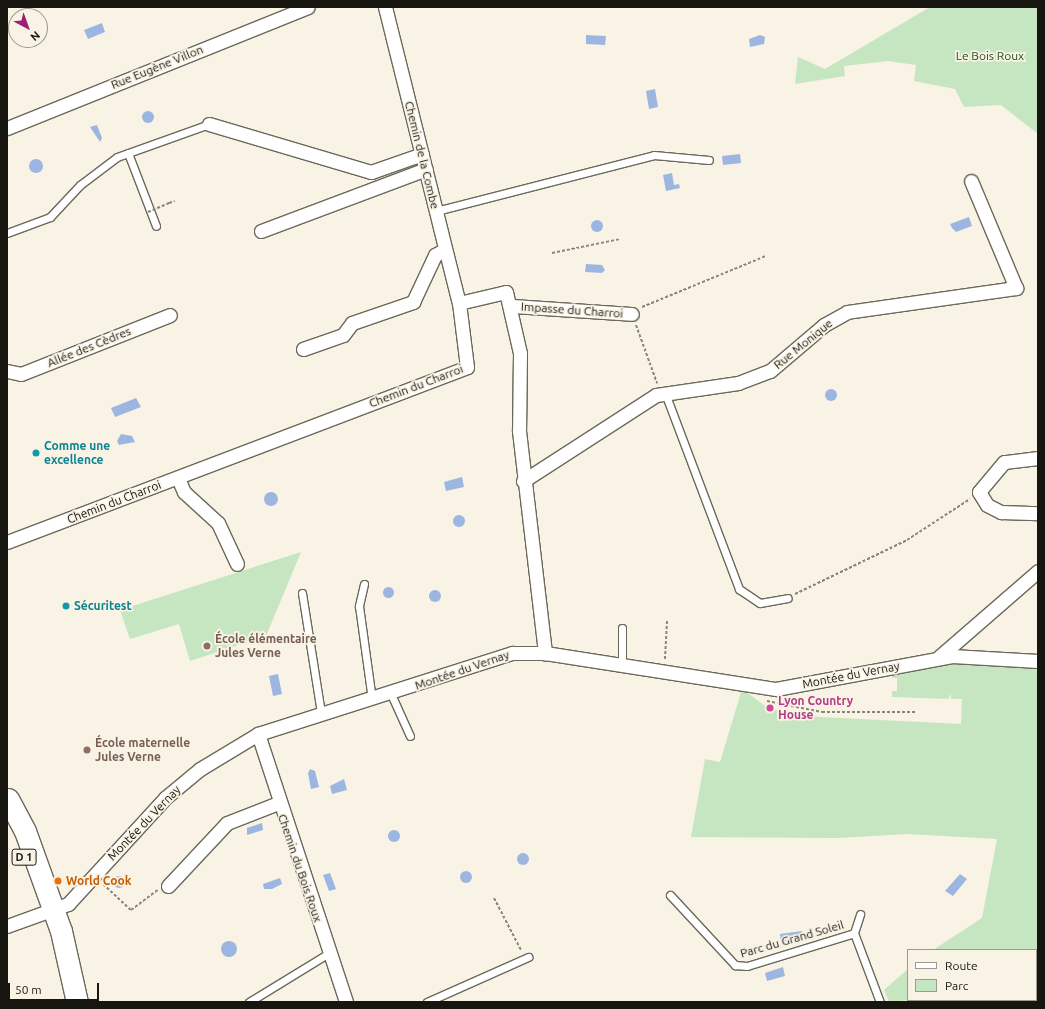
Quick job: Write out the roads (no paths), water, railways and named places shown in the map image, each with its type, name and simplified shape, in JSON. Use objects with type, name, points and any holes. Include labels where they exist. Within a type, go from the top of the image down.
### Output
[{"type":"main road","name":"D 1","points":[[7,798],[30,844],[49,913],[65,1002]]},
{"type":"main road","name":"D 1","points":[[7,798],[49,913],[69,957],[77,1002]]},
{"type":"street","name":"Rue Eugène Villon","points":[[7,128],[308,7]]},
{"type":"street","name":"Chemin de la Combe","points":[[385,7],[426,169],[444,250],[459,303]]},
{"type":"street","points":[[210,124],[371,172],[422,154]]},
{"type":"street","points":[[261,230],[426,169]]},
{"type":"street","name":"Rue Monique","points":[[523,481],[663,393],[754,378],[786,360],[835,318],[859,308],[1016,288],[971,181]]},
{"type":"street","points":[[303,349],[343,335],[352,323],[413,302],[434,255],[444,250]]},
{"type":"street","points":[[459,303],[503,292],[509,294],[512,306],[520,353],[519,431],[523,481],[544,653]]},
{"type":"street","name":"Chemin du Charroi","points":[[7,542],[467,367],[459,303]]},
{"type":"street","name":"Impasse du Charroi","points":[[512,306],[632,314]]},
{"type":"street","name":"Allée des Cèdres","points":[[7,370],[21,374],[170,315]]},
{"type":"street","points":[[1038,458],[1004,462],[979,492],[988,505],[1001,512],[1038,513]]},
{"type":"street","points":[[178,478],[184,492],[218,523],[237,564]]},
{"type":"street","points":[[939,658],[1038,571]]},
{"type":"street","name":"Montée du Vernay","points":[[7,926],[49,913],[68,904],[183,782],[258,734],[321,713],[391,694],[512,653],[544,653],[622,664],[746,685],[783,688],[939,658],[986,656],[1038,661]]},
{"type":"street","name":"Chemin du Bois Roux","points":[[258,734],[278,803],[346,1002]]},
{"type":"street","points":[[168,886],[227,823],[278,803]]},
{"type":"lane","points":[[7,233],[50,217],[80,185],[128,153],[210,124]]},
{"type":"lane","points":[[128,153],[156,226]]},
{"type":"lane","points":[[436,211],[654,155],[709,160]]},
{"type":"lane","points":[[663,393],[739,589],[760,603],[788,598]]},
{"type":"lane","points":[[364,584],[359,606],[372,700]]},
{"type":"lane","points":[[302,593],[321,713]]},
{"type":"lane","points":[[622,628],[622,664]]},
{"type":"lane","points":[[391,694],[410,736]]},
{"type":"lane","name":"Parc du Grand Soleil","points":[[670,895],[735,965],[747,966],[854,933],[880,1002]]},
{"type":"lane","points":[[49,913],[72,1002]]},
{"type":"lane","points":[[854,933],[860,914]]},
{"type":"lane","points":[[249,1002],[329,953]]},
{"type":"lane","points":[[427,1002],[528,957]]},
{"type":"water","points":[[102,23],[105,32],[88,39],[84,30]]},
{"type":"water","points":[[586,35],[606,36],[605,45],[586,44]]},
{"type":"water","points":[[760,35],[765,37],[764,44],[750,47],[749,39]]},
{"type":"water","points":[[655,89],[658,107],[649,109],[646,91]]},
{"type":"water","points":[[146,111],[150,111],[154,117],[150,123],[146,123],[142,119],[142,115]]},
{"type":"water","points":[[97,125],[102,138],[100,142],[90,127]]},
{"type":"water","points":[[740,154],[741,163],[723,165],[722,156]]},
{"type":"water","points":[[36,159],[41,161],[43,166],[41,171],[36,173],[31,171],[29,166],[31,161]]},
{"type":"water","points":[[672,173],[674,185],[679,184],[680,188],[666,191],[663,175]]},
{"type":"water","points":[[969,217],[972,226],[956,232],[950,224]]},
{"type":"water","points":[[597,220],[601,222],[603,226],[601,230],[597,232],[593,230],[591,226],[593,222]]},
{"type":"water","points":[[586,264],[602,265],[605,270],[602,273],[585,272]]},
{"type":"water","points":[[833,389],[836,390],[836,400],[829,401],[826,400],[825,393],[826,390]]},
{"type":"water","points":[[136,398],[141,407],[115,417],[111,408]]},
{"type":"water","points":[[121,434],[132,436],[135,442],[119,445],[117,441]]},
{"type":"water","points":[[462,477],[464,487],[446,491],[444,482]]},
{"type":"water","points":[[271,492],[276,494],[278,499],[276,504],[271,506],[266,504],[264,499],[266,494]]},
{"type":"water","points":[[457,515],[461,515],[465,521],[461,527],[457,527],[453,523],[453,519]]},
{"type":"water","points":[[388,586],[392,588],[394,592],[392,596],[388,598],[384,596],[382,592],[384,588]]},
{"type":"water","points":[[435,590],[439,592],[441,596],[439,600],[435,602],[431,600],[429,596],[431,592]]},
{"type":"water","points":[[278,674],[282,694],[273,696],[269,676]]},
{"type":"water","points":[[310,769],[315,771],[319,787],[311,789],[308,773]]},
{"type":"water","points":[[344,779],[347,790],[332,794],[330,786]]},
{"type":"water","points":[[262,823],[263,830],[247,835],[247,828]]},
{"type":"water","points":[[394,830],[398,832],[400,836],[398,840],[394,842],[390,840],[388,836],[390,832]]},
{"type":"water","points":[[523,853],[527,855],[529,859],[527,863],[523,865],[519,863],[517,859],[519,855]]},
{"type":"water","points":[[466,871],[470,873],[472,877],[470,881],[466,883],[462,881],[460,877],[462,873]]},
{"type":"water","points":[[330,873],[336,889],[329,891],[323,875]]},
{"type":"water","points":[[960,874],[967,879],[953,896],[945,891]]},
{"type":"water","points":[[117,876],[121,876],[125,882],[121,888],[117,888],[113,884],[113,880]]},
{"type":"water","points":[[280,878],[282,884],[272,889],[264,889],[263,884]]},
{"type":"water","points":[[802,931],[803,939],[781,942],[780,934]]},
{"type":"water","points":[[226,941],[232,941],[237,946],[235,955],[232,957],[226,957],[221,952],[221,946]]},
{"type":"water","points":[[783,967],[785,976],[767,981],[765,973]]},
{"type":"place","name":"Comme une excellence","points":[[36,453]]},
{"type":"place","name":"Sécuritest","points":[[66,606]]},
{"type":"place","name":"École élémentaire Jules Verne","points":[[207,646]]},
{"type":"place","name":"Lyon Country House","points":[[770,708]]},
{"type":"place","name":"École maternelle Jules Verne","points":[[87,750]]},
{"type":"place","name":"World Cook","points":[[58,881]]},
{"type":"park label","name":"Le Bois Roux","points":[[990,56]]}]
